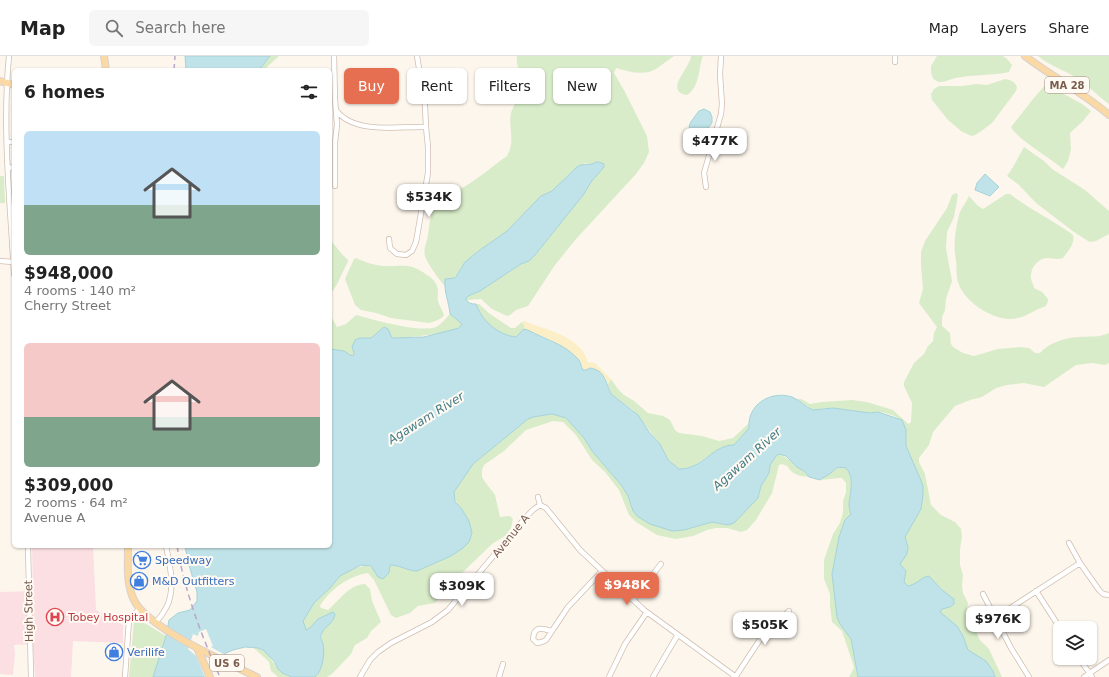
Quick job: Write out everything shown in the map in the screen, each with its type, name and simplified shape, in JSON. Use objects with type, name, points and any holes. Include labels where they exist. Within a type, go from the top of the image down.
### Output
[{"type":"main road","points":[[104,56],[106,68]]},
{"type":"main road","name":"MA 28","points":[[1025,56],[1046,72],[1086,97],[1109,115]]},
{"type":"main road","name":"US 6","points":[[128,548],[130,589],[134,602],[139,609],[164,629],[198,648],[257,677]]},
{"type":"main road","points":[[198,648],[210,677]]},
{"type":"street","points":[[9,56],[3,82],[12,231]]},
{"type":"street","points":[[334,56],[335,106],[337,124],[335,142],[335,186]]},
{"type":"street","points":[[389,239],[390,248],[399,255],[408,255],[414,249],[418,236],[428,173],[425,106],[417,56]]},
{"type":"street","points":[[706,187],[704,172],[721,114],[722,104],[720,76],[722,56]]},
{"type":"street","points":[[895,56],[895,62]]},
{"type":"street","points":[[336,110],[348,120],[371,127],[426,127]]},
{"type":"street","points":[[7,142],[12,142]]},
{"type":"street","points":[[8,168],[12,167]]},
{"type":"street","points":[[0,261],[12,262]]},
{"type":"street","points":[[538,497],[540,505],[546,508],[580,550],[602,572],[647,612],[677,636],[736,677],[763,635],[789,611]]},
{"type":"street","name":"Avenue A","points":[[360,677],[370,660],[378,652],[391,643],[432,622],[448,610],[534,508],[540,505]]},
{"type":"street","points":[[1069,543],[1080,563],[1102,594],[1109,595]]},
{"type":"street","name":"High Street","points":[[28,548],[31,677]]},
{"type":"street","points":[[155,623],[166,608],[170,596],[171,583],[166,548]]},
{"type":"street","points":[[995,618],[1080,563]]},
{"type":"street","points":[[633,600],[661,564]]},
{"type":"street","points":[[551,631],[568,607],[602,572]]},
{"type":"street","points":[[1036,591],[1055,621]]},
{"type":"street","points":[[983,594],[1029,677]]},
{"type":"street","points":[[125,677],[128,625],[132,616],[139,609]]},
{"type":"street","points":[[609,677],[625,644],[647,612]]},
{"type":"street","points":[[653,677],[677,636]]},
{"type":"street","points":[[1084,677],[1091,675],[1109,660]]},
{"type":"street","points":[[499,677],[503,664]]},
{"type":"street","points":[[1084,665],[1091,675]]},
{"type":"shaded area","name":"Tobey Hospital","points":[[32,548],[93,548],[96,610],[123,625],[123,643],[73,641],[71,677],[35,677],[33,644],[14,645],[15,654],[13,675],[0,674],[0,592],[33,591]]},
{"type":"green space","points":[[270,56],[279,56],[267,68],[261,68]]},
{"type":"green space","points":[[517,56],[674,56],[656,69],[647,72],[631,72],[616,68],[614,73],[647,136],[649,152],[644,163],[636,174],[576,239],[555,265],[528,306],[516,310],[507,316],[492,309],[481,299],[467,300],[466,298],[480,291],[521,264],[529,261],[584,194],[591,182],[604,167],[604,164],[599,162],[591,165],[585,163],[577,167],[552,191],[536,201],[507,231],[465,262],[454,278],[445,280],[445,286],[440,280],[425,256],[430,219],[435,204],[444,195],[464,187],[507,156],[511,145],[510,119],[515,104],[545,104],[545,68],[518,68]]},
{"type":"green space","points":[[691,56],[703,56],[696,83],[691,92],[687,95],[680,93],[678,84]]},
{"type":"green space","points":[[937,56],[1003,56],[1012,65],[1009,72],[963,77],[940,82],[934,79],[931,72],[931,66]]},
{"type":"green space","points":[[1038,56],[1109,56],[1109,104],[1081,81],[1047,63]]},
{"type":"green space","points":[[1005,79],[1011,80],[1015,83],[1017,87],[1016,91],[992,123],[973,136],[961,131],[948,120],[932,100],[931,94],[934,89],[939,86],[962,86],[976,84],[987,85]]},
{"type":"green space","points":[[1046,84],[1082,104],[1091,111],[1070,133],[1071,149],[1068,161],[1063,169],[1027,143],[1011,127]]},
{"type":"green space","points":[[1024,147],[1044,161],[1052,169],[1085,190],[1109,211],[1109,234],[1096,241],[1088,241],[1036,203],[1019,185],[1007,176]]},
{"type":"green space","points":[[0,176],[4,176],[5,203],[0,203]]},
{"type":"green space","points":[[956,193],[958,195],[954,217],[947,232],[946,248],[952,281],[942,317],[942,326],[950,333],[951,344],[953,347],[963,353],[974,356],[998,349],[1021,347],[1029,348],[1035,353],[1040,353],[1047,346],[1062,340],[1105,335],[1109,333],[1109,363],[1105,365],[1092,363],[1076,365],[1044,387],[1024,383],[1007,385],[996,388],[982,397],[955,406],[933,432],[929,445],[919,458],[919,462],[925,474],[931,505],[941,515],[955,522],[961,529],[962,537],[960,565],[963,575],[963,593],[968,603],[966,615],[971,620],[980,640],[989,649],[1002,677],[995,677],[987,664],[968,650],[963,636],[957,626],[940,612],[942,609],[950,607],[954,602],[951,597],[941,588],[918,581],[914,585],[909,586],[904,582],[906,571],[900,564],[908,547],[905,537],[921,506],[923,490],[917,471],[909,456],[905,443],[904,429],[900,420],[893,415],[880,412],[868,413],[834,408],[813,410],[797,399],[801,399],[810,404],[852,400],[867,402],[893,410],[907,423],[909,424],[911,422],[912,403],[904,386],[904,382],[914,363],[924,354],[928,346],[933,341],[934,333],[937,327],[919,303],[923,289],[921,252],[925,241],[947,208],[952,195]]},
{"type":"green space","points":[[1006,194],[1010,194],[1073,235],[1071,247],[1063,258],[1044,258],[1038,261],[1032,269],[1031,278],[1034,288],[1042,292],[1048,299],[1047,304],[1044,307],[1024,316],[1013,319],[996,317],[975,305],[966,297],[957,280],[955,249],[959,215],[969,196],[983,209]]},
{"type":"green space","points":[[332,242],[348,260],[336,287],[332,292]]},
{"type":"green space","points":[[356,258],[380,266],[406,266],[415,268],[429,276],[436,284],[439,305],[444,316],[429,323],[391,318],[361,310],[355,305],[345,279],[354,259]]},
{"type":"green space","points":[[476,304],[479,304],[490,314],[511,328],[515,328],[522,322],[524,329],[516,337],[509,336],[497,330],[482,316]]},
{"type":"green space","points":[[450,314],[462,324],[459,328],[434,334],[392,338],[384,327],[371,338],[360,338],[352,347],[354,353],[353,356],[344,351],[332,367],[332,318],[337,327],[346,324],[356,315],[408,327],[429,328],[438,326]]},
{"type":"green space","points":[[611,379],[624,395],[648,413],[663,416],[670,420],[675,430],[679,433],[702,436],[719,441],[733,438],[749,423],[749,428],[734,445],[710,455],[692,467],[679,469],[668,460],[660,444],[633,410],[611,394],[608,384]]},
{"type":"green space","points":[[552,414],[566,418],[584,438],[592,451],[622,486],[628,496],[633,511],[684,530],[712,522],[728,525],[760,494],[760,488],[769,473],[770,465],[779,454],[800,468],[809,477],[796,474],[787,466],[782,464],[779,465],[772,493],[756,520],[747,530],[741,532],[727,528],[716,528],[693,536],[676,539],[657,535],[636,522],[629,515],[619,490],[605,472],[592,460],[576,435],[563,422],[553,421],[526,430],[504,451],[484,465],[482,470],[482,477],[495,495],[500,517],[510,516],[513,519],[511,528],[505,536],[492,544],[464,571],[447,584],[435,603],[418,606],[410,613],[396,618],[391,615],[374,580],[368,573],[354,577],[341,584],[324,600],[320,606],[321,608],[328,610],[349,590],[365,584],[370,589],[372,601],[381,622],[371,631],[367,638],[355,645],[351,654],[332,674],[327,677],[315,677],[318,675],[323,643],[321,636],[324,630],[320,619],[307,630],[303,625],[303,621],[314,603],[345,572],[365,565],[373,568],[390,569],[390,565],[417,571],[451,556],[463,548],[458,506],[453,495],[459,483],[473,464],[528,419]]},
{"type":"green space","points":[[839,467],[846,468],[849,472],[851,481],[849,504],[851,514],[845,520],[839,537],[838,549],[834,561],[858,677],[849,677],[854,668],[853,664],[842,631],[832,622],[830,594],[824,579],[824,560],[833,534],[840,523],[843,512],[843,501],[846,492],[846,483],[842,478],[820,480]]},
{"type":"green space","points":[[134,621],[142,622],[166,636],[161,651],[160,677],[129,677]]},
{"type":"green space","points":[[254,648],[259,648],[266,653],[280,671],[292,677],[278,677],[271,671],[269,662]]},
{"type":"sand","points":[[524,321],[562,335],[570,340],[584,353],[588,362],[595,363],[611,379],[608,383],[605,377],[583,370],[580,363],[554,341],[524,329],[522,322]]},
{"type":"water","points":[[185,56],[270,56],[261,68],[186,68]]},
{"type":"water","points":[[704,109],[710,112],[712,123],[700,138],[691,132],[689,126],[699,111]]},
{"type":"water","name":"Agawam River","points":[[599,162],[604,164],[604,167],[535,255],[529,261],[521,264],[480,291],[468,296],[466,298],[467,301],[476,304],[482,316],[497,330],[509,336],[516,337],[524,329],[528,330],[569,351],[579,360],[583,370],[590,368],[599,371],[602,374],[611,394],[638,415],[649,432],[660,444],[668,460],[679,469],[688,468],[695,465],[720,449],[726,446],[734,445],[749,428],[749,420],[756,406],[768,398],[776,396],[784,395],[792,397],[813,410],[833,408],[870,413],[878,412],[902,420],[906,430],[906,446],[923,486],[921,509],[905,537],[908,547],[907,554],[900,564],[906,571],[904,582],[908,586],[929,576],[942,590],[954,599],[954,604],[950,607],[942,609],[940,612],[957,626],[963,636],[968,650],[986,661],[995,677],[858,677],[851,639],[840,624],[837,617],[832,574],[839,537],[845,520],[851,514],[849,504],[851,481],[849,472],[846,468],[836,468],[820,480],[809,477],[786,456],[779,454],[770,465],[769,473],[761,486],[758,498],[734,523],[728,525],[712,522],[684,530],[672,531],[650,524],[637,516],[633,511],[628,496],[622,486],[592,451],[584,438],[566,418],[552,414],[528,419],[473,464],[454,492],[455,502],[461,508],[469,521],[472,533],[469,542],[463,548],[451,556],[417,571],[390,565],[389,573],[383,579],[378,577],[371,566],[361,565],[340,576],[314,603],[303,621],[306,630],[318,619],[333,612],[335,614],[332,621],[324,629],[321,635],[324,648],[322,666],[315,677],[292,677],[282,673],[274,661],[263,650],[245,647],[226,653],[207,677],[153,677],[166,636],[169,620],[178,613],[190,610],[197,601],[197,592],[185,548],[332,548],[332,349],[344,351],[353,356],[354,353],[352,347],[355,340],[360,338],[371,338],[384,327],[388,329],[392,338],[424,337],[459,328],[462,324],[450,314],[445,289],[445,279],[455,278],[465,262],[507,231],[541,196],[552,191],[577,167]]},
{"type":"water","points":[[985,174],[999,187],[990,196],[975,190],[977,183]]},
{"type":"pier","points":[[206,629],[213,646],[211,647],[225,655],[210,674],[205,677],[196,656],[188,649],[193,634],[198,636],[199,632]]},
{"type":"railway","points":[[174,68],[175,56]]},
{"type":"railway","points":[[177,548],[184,580],[194,613],[220,677]]},
{"type":"place","name":"Speedway","points":[[142,560]]},
{"type":"place","name":"M&D Outfitters","points":[[139,581]]},
{"type":"place","name":"Tobey Hospital","points":[[55,617]]},
{"type":"place","name":"Verilife","points":[[114,652]]}]
